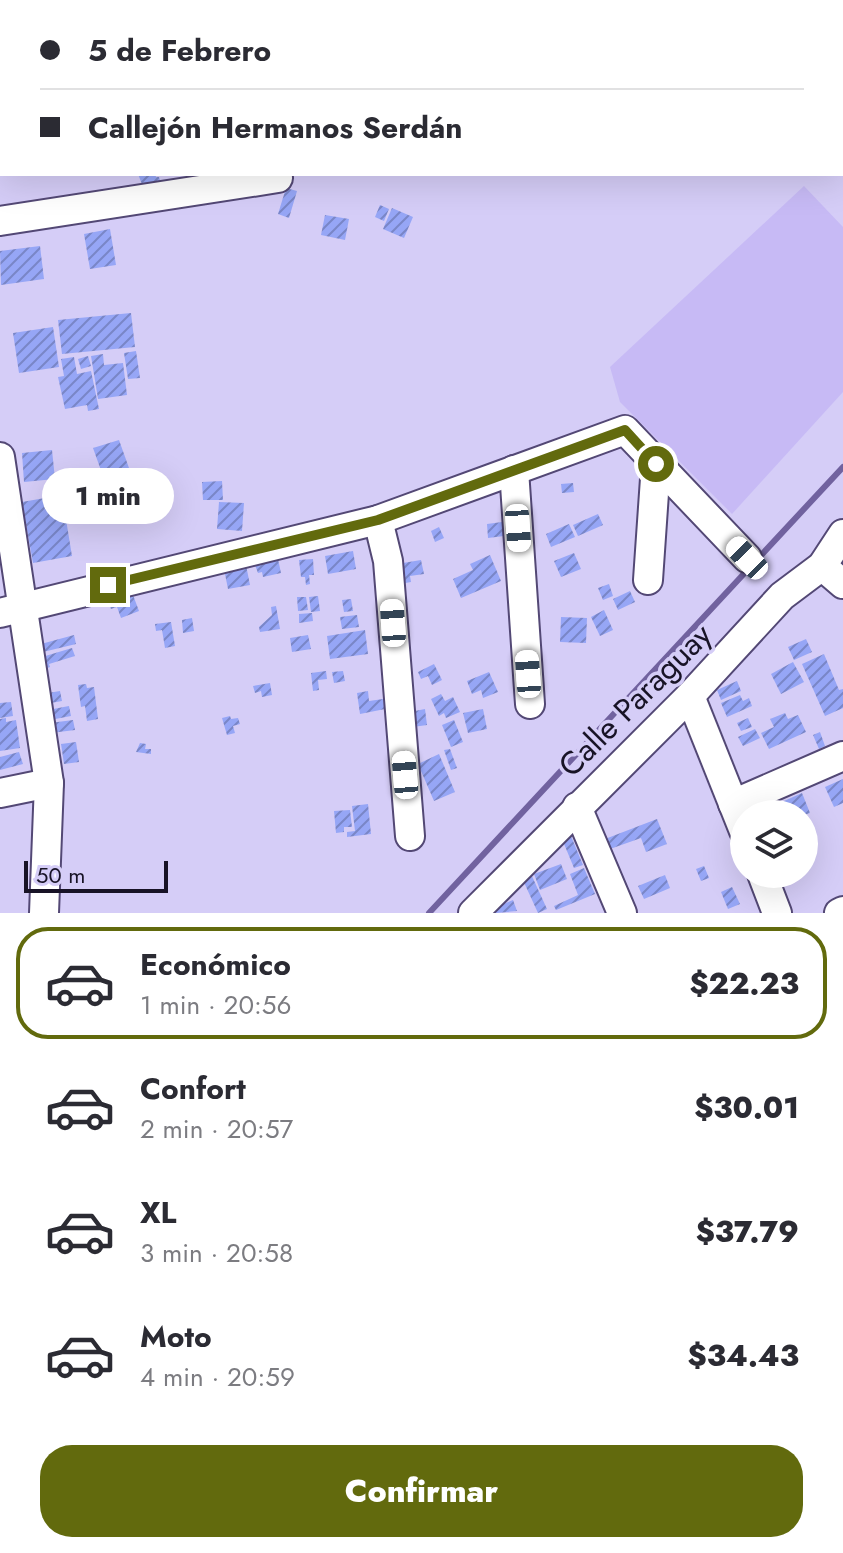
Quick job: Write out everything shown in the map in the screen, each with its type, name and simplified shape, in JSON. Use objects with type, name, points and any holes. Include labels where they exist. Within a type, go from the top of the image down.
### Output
[{"type":"street","points":[[0,221],[278,178]]},
{"type":"street","points":[[11,609],[378,520],[625,430],[747,558]]},
{"type":"street","points":[[0,457],[11,609],[49,783],[44,913]]},
{"type":"street","points":[[648,580],[656,464]]},
{"type":"street","points":[[514,470],[530,704]]},
{"type":"street","points":[[378,520],[388,561],[410,836]]},
{"type":"street","name":"Calle Paraguay","points":[[473,913],[690,696],[782,596],[822,566],[843,534]]},
{"type":"street","points":[[822,566],[843,584]]},
{"type":"street","points":[[690,696],[731,800]]},
{"type":"street","points":[[742,800],[843,756]]},
{"type":"street","points":[[0,793],[49,783]]},
{"type":"street","points":[[577,807],[622,913]]},
{"type":"street","points":[[767,888],[777,913]]},
{"type":"shaded area","points":[[804,186],[843,227],[843,392],[732,514],[620,402],[610,367]]},
{"type":"building","points":[[139,176],[159,177],[162,187],[145,192]]},
{"type":"building","points":[[286,188],[297,191],[289,218],[278,214]]},
{"type":"building","points":[[380,205],[389,209],[384,221],[375,217]]},
{"type":"building","points":[[392,208],[413,217],[404,238],[383,229]]},
{"type":"building","points":[[325,215],[349,219],[345,240],[321,235]]},
{"type":"building","points":[[110,229],[116,265],[90,269],[84,234]]},
{"type":"building","points":[[40,246],[44,279],[1,285],[0,251]]},
{"type":"building","points":[[131,313],[135,347],[62,354],[58,320]]},
{"type":"building","points":[[53,327],[59,367],[19,373],[13,333]]},
{"type":"building","points":[[136,351],[140,378],[128,379],[124,353]]},
{"type":"building","points":[[103,354],[104,365],[123,363],[127,395],[98,399],[91,356]]},
{"type":"building","points":[[88,356],[91,366],[81,369],[78,359]]},
{"type":"building","points":[[74,357],[77,374],[91,371],[99,409],[88,411],[87,405],[65,409],[58,377],[64,376],[61,359]]},
{"type":"building","points":[[119,440],[129,468],[103,476],[93,448]]},
{"type":"building","points":[[52,450],[55,479],[24,482],[22,453]]},
{"type":"building","points":[[222,481],[223,500],[203,500],[202,482]]},
{"type":"building","points":[[573,483],[574,492],[562,493],[561,484]]},
{"type":"building","points":[[62,495],[72,556],[33,563],[22,502]]},
{"type":"building","points":[[219,502],[244,503],[242,531],[217,529]]},
{"type":"building","points":[[598,514],[603,525],[578,536],[573,525]]},
{"type":"building","points":[[502,522],[504,536],[488,538],[487,524]]},
{"type":"building","points":[[569,524],[575,537],[551,547],[546,534]]},
{"type":"building","points":[[439,527],[444,538],[435,542],[431,531]]},
{"type":"building","points":[[353,551],[356,569],[328,574],[325,556]]},
{"type":"building","points":[[574,553],[581,569],[561,577],[554,561]]},
{"type":"building","points":[[490,555],[501,581],[461,598],[453,579],[473,570],[470,564]]},
{"type":"building","points":[[278,559],[281,573],[263,577],[262,572],[258,573],[255,565]]},
{"type":"building","points":[[313,559],[314,575],[309,575],[310,584],[306,585],[305,577],[301,577],[299,560]]},
{"type":"building","points":[[421,560],[424,574],[410,576],[411,582],[400,584],[397,564]]},
{"type":"building","points":[[246,565],[250,585],[228,589],[224,569]]},
{"type":"building","points":[[609,584],[613,596],[603,600],[598,588]]},
{"type":"building","points":[[130,587],[139,611],[121,618],[117,607],[111,609],[106,597]]},
{"type":"building","points":[[630,591],[635,602],[618,610],[613,599]]},
{"type":"building","points":[[318,596],[320,611],[311,612],[309,597]]},
{"type":"building","points":[[297,597],[306,597],[308,610],[298,611]]},
{"type":"building","points":[[351,599],[353,611],[344,612],[342,600]]},
{"type":"building","points":[[276,606],[280,629],[260,632],[259,627],[272,615],[271,607]]},
{"type":"building","points":[[604,610],[613,630],[600,636],[591,617]]},
{"type":"building","points":[[312,613],[313,621],[299,623],[299,614]]},
{"type":"building","points":[[357,615],[359,627],[342,629],[340,617]]},
{"type":"building","points":[[561,617],[587,618],[586,643],[560,642]]},
{"type":"building","points":[[192,618],[194,631],[183,633],[182,620]]},
{"type":"building","points":[[171,622],[175,646],[165,648],[162,630],[156,631],[155,624]]},
{"type":"building","points":[[365,630],[368,654],[330,659],[327,636]]},
{"type":"building","points":[[74,635],[76,644],[43,652],[41,644]]},
{"type":"building","points":[[308,635],[311,649],[292,652],[290,638]]},
{"type":"building","points":[[806,639],[812,652],[794,660],[788,647]]},
{"type":"building","points":[[72,648],[75,656],[49,664],[50,667],[45,669],[42,657]]},
{"type":"building","points":[[824,654],[839,690],[843,689],[843,708],[825,716],[802,664]]},
{"type":"building","points":[[793,662],[804,682],[781,694],[771,674]]},
{"type":"building","points":[[434,664],[442,680],[432,685],[428,676],[421,679],[418,672]]},
{"type":"building","points":[[326,671],[327,679],[318,680],[319,690],[313,691],[311,673]]},
{"type":"building","points":[[343,671],[345,681],[334,683],[332,672]]},
{"type":"building","points":[[489,672],[498,692],[483,698],[481,690],[472,694],[467,681]]},
{"type":"building","points":[[737,681],[741,691],[721,700],[717,690]]},
{"type":"building","points":[[270,683],[272,695],[262,697],[261,691],[255,693],[253,686]]},
{"type":"building","points":[[86,684],[87,688],[94,687],[98,719],[87,721],[85,706],[81,707],[78,685]]},
{"type":"building","points":[[60,691],[62,701],[51,703],[48,693]]},
{"type":"building","points":[[368,691],[369,701],[383,699],[385,709],[360,714],[357,693]]},
{"type":"building","points":[[441,694],[445,701],[453,697],[460,712],[446,718],[444,713],[439,716],[431,699]]},
{"type":"building","points":[[740,695],[743,701],[749,698],[752,706],[727,717],[721,703]]},
{"type":"building","points":[[11,702],[13,716],[0,718],[0,703]]},
{"type":"building","points":[[69,706],[71,716],[50,720],[48,710]]},
{"type":"building","points":[[425,709],[427,725],[413,727],[415,711]]},
{"type":"building","points":[[483,709],[487,729],[468,733],[463,713]]},
{"type":"building","points":[[785,713],[788,719],[798,715],[806,732],[769,749],[761,733],[774,727],[770,719]]},
{"type":"building","points":[[230,716],[231,719],[238,718],[240,724],[233,726],[235,733],[227,735],[222,718]]},
{"type":"building","points":[[6,718],[6,722],[16,720],[20,748],[0,751],[0,719]]},
{"type":"building","points":[[748,718],[752,727],[741,731],[737,723]]},
{"type":"building","points":[[73,720],[75,730],[51,733],[50,723]]},
{"type":"building","points":[[454,720],[463,742],[451,747],[442,725]]},
{"type":"building","points":[[755,729],[760,738],[743,746],[738,737]]},
{"type":"building","points":[[820,732],[825,746],[819,749],[813,735]]},
{"type":"building","points":[[76,742],[79,762],[64,764],[61,744]]},
{"type":"building","points":[[140,743],[146,744],[145,749],[151,749],[151,754],[136,752]]},
{"type":"building","points":[[450,749],[457,768],[451,770],[444,750]]},
{"type":"building","points":[[19,752],[23,764],[0,770],[0,757]]},
{"type":"building","points":[[439,754],[455,792],[434,801],[418,764]]},
{"type":"building","points":[[843,779],[843,803],[834,807],[825,787]]},
{"type":"building","points":[[802,793],[805,800],[786,800]]},
{"type":"building","points":[[368,804],[371,834],[347,837],[347,832],[355,831],[352,806]]},
{"type":"building","points":[[350,810],[352,827],[344,827],[344,832],[336,833],[334,811]]},
{"type":"building","points":[[657,819],[667,844],[646,852],[641,838],[610,849],[605,839]]},
{"type":"building","points":[[571,836],[583,865],[574,868],[562,839]]},
{"type":"building","points":[[561,864],[567,879],[540,890],[534,874]]},
{"type":"building","points":[[704,866],[709,878],[701,881],[696,869]]},
{"type":"building","points":[[584,868],[595,894],[556,910],[554,906],[578,895],[570,874]]},
{"type":"building","points":[[531,874],[547,909],[538,913],[522,878]]},
{"type":"building","points":[[665,875],[670,888],[644,899],[638,886]]},
{"type":"building","points":[[732,888],[740,904],[728,909],[721,892]]},
{"type":"building","points":[[513,900],[517,911],[496,913],[494,908]]},
{"type":"waterway","points":[[429,913],[843,467]]},
{"type":"route","points":[[108,585],[378,520],[625,430],[656,464]]}]
